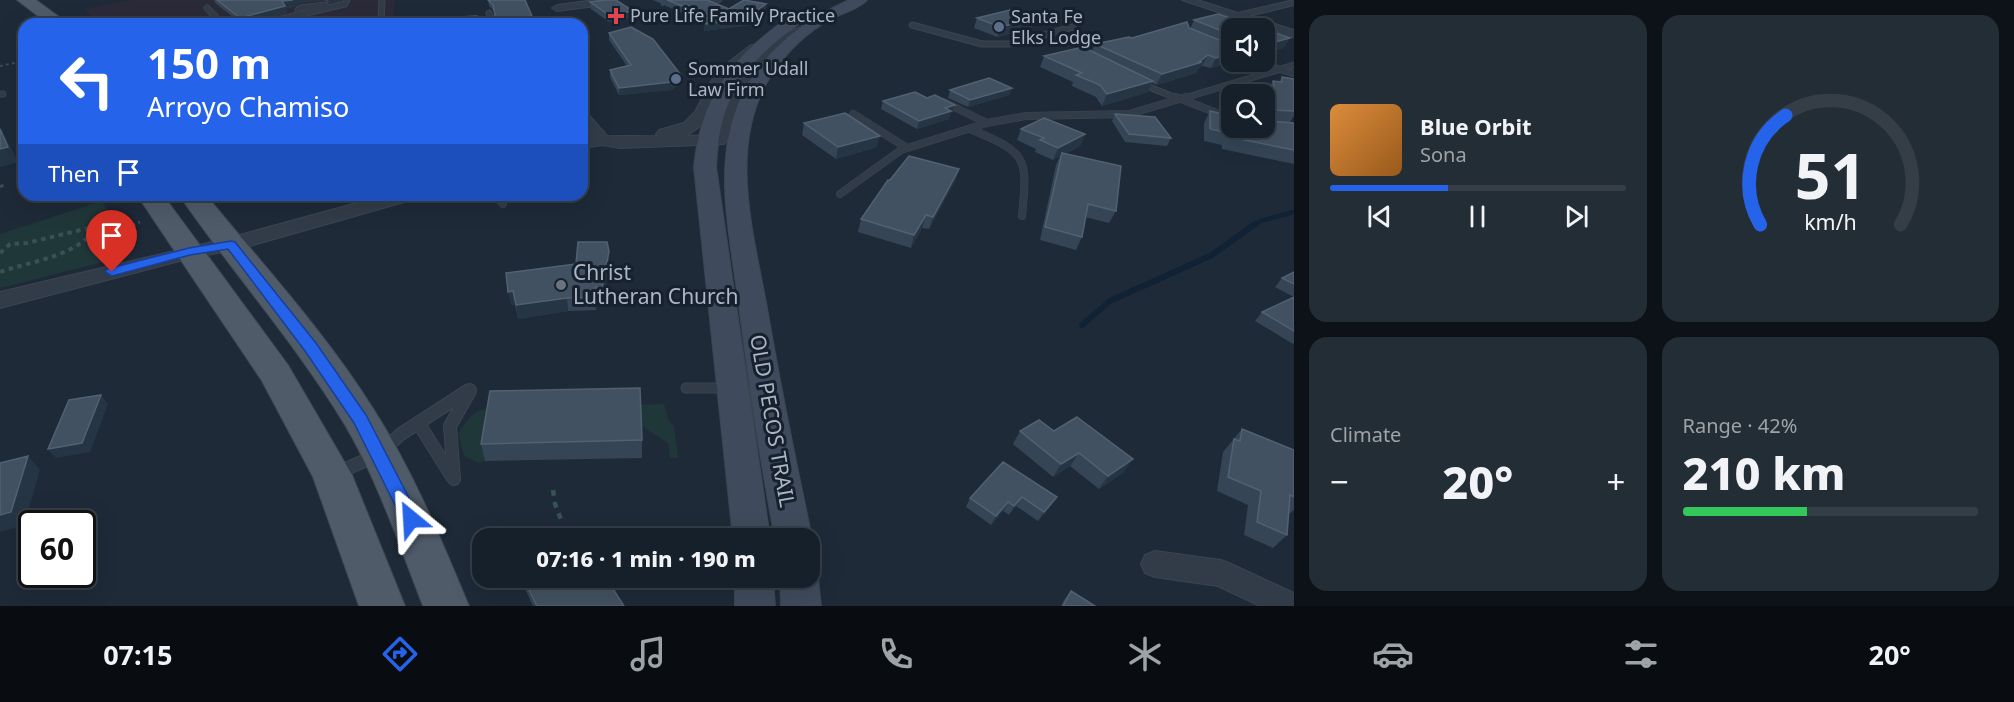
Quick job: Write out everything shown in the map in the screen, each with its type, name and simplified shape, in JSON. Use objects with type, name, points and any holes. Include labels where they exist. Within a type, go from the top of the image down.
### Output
[{"type":"main road","points":[[11,0],[24,18]]},
{"type":"main road","points":[[25,0],[51,18]]},
{"type":"main road","points":[[38,0],[53,18]]},
{"type":"main road","name":"OLD PECOS TRAIL","points":[[751,528],[705,168],[705,142],[726,86],[756,48],[796,17],[830,0]]},
{"type":"main road","name":"OLD PECOS TRAIL","points":[[791,528],[782,488],[739,224],[740,141],[745,110],[759,80],[803,30],[831,13],[861,0]]},
{"type":"main road","points":[[154,201],[276,374],[332,475],[382,606]]},
{"type":"main road","points":[[197,201],[310,347],[360,420],[411,519],[446,606]]},
{"type":"main road","points":[[754,588],[755,606]]},
{"type":"main road","points":[[800,588],[801,606]]},
{"type":"street","points":[[1187,0],[1294,34]]},
{"type":"street","points":[[557,8],[611,2]]},
{"type":"street","points":[[1238,16],[1294,2]]},
{"type":"street","points":[[588,123],[603,140],[620,143],[718,140],[723,135],[740,90],[755,67],[779,46],[803,30]]},
{"type":"street","points":[[588,142],[619,136],[672,133],[694,126],[701,119],[726,71],[756,48]]},
{"type":"street","points":[[0,300],[189,252],[231,244],[380,201]]},
{"type":"street","points":[[1155,564],[1221,573],[1290,606]]},
{"type":"lane","points":[[286,18],[345,4],[347,0]]},
{"type":"lane","points":[[381,0],[381,18]]},
{"type":"lane","points":[[207,8],[218,18]]},
{"type":"lane","points":[[489,13],[491,18]]},
{"type":"lane","points":[[298,15],[303,18]]},
{"type":"lane","points":[[212,18],[216,16]]},
{"type":"lane","points":[[912,25],[982,44],[1010,44],[1073,27]]},
{"type":"lane","points":[[840,194],[907,148],[987,123],[1026,116],[1129,114],[1294,65]]},
{"type":"lane","points":[[1275,68],[1294,74]]},
{"type":"lane","points":[[1127,77],[1178,100],[1221,115]]},
{"type":"lane","points":[[934,97],[987,123]]},
{"type":"lane","points":[[853,114],[907,148]]},
{"type":"lane","points":[[970,129],[996,141],[1022,161],[1026,171],[1022,216]]},
{"type":"lane","points":[[500,201],[503,204]]},
{"type":"lane","points":[[686,388],[733,388]]},
{"type":"lane","points":[[332,475],[378,454],[401,434],[471,389],[450,426],[454,478],[419,424]]},
{"type":"path","points":[[661,4],[667,6]]},
{"type":"path","points":[[0,66],[18,62]]},
{"type":"path","points":[[0,187],[5,184]]},
{"type":"path","points":[[88,239],[111,235],[140,222]]},
{"type":"path","points":[[0,253],[10,244],[27,243],[89,228],[93,233],[73,249],[52,257],[25,262],[0,272]]},
{"type":"path","points":[[553,490],[555,504],[562,522]]},
{"type":"shaded area","points":[[130,0],[395,0],[393,18],[92,18],[84,9]]},
{"type":"green space","points":[[102,201],[129,246],[115,259],[0,288],[0,234]]},
{"type":"green space","points":[[664,404],[669,421],[674,426],[678,458],[670,458],[668,443],[641,425],[640,405]]},
{"type":"green space","points":[[494,408],[485,461],[479,463],[464,456],[458,434],[476,412]]},
{"type":"building","points":[[217,0],[293,0],[282,1],[285,6],[240,18]]},
{"type":"building","points":[[488,0],[525,0],[532,16],[496,18],[493,5]]},
{"type":"building","points":[[616,0],[633,11],[609,15],[590,2]]},
{"type":"building","points":[[667,0],[707,0],[729,9],[744,0],[766,4],[747,17],[751,18],[705,24],[710,21],[692,5],[685,7]]},
{"type":"building","points":[[1010,10],[1034,19],[1000,27],[977,18]]},
{"type":"building","points":[[1218,14],[1231,18],[1221,18],[1221,31],[1194,20]]},
{"type":"building","points":[[477,16],[478,18],[442,18]]},
{"type":"building","points":[[1187,22],[1189,28],[1221,41],[1221,56],[1216,58],[1208,55],[1199,62],[1202,62],[1162,74],[1095,44],[1132,38]]},
{"type":"building","points":[[631,27],[653,39],[681,75],[672,82],[619,88],[610,70],[631,65],[609,33]]},
{"type":"building","points":[[1275,33],[1290,38],[1275,42]]},
{"type":"building","points":[[1083,47],[1153,81],[1107,94],[1100,85],[1076,75],[1082,73],[1044,56]]},
{"type":"building","points":[[1282,77],[1294,79],[1294,111],[1275,110],[1273,81],[1282,82]]},
{"type":"building","points":[[989,78],[1012,88],[970,100],[950,90]]},
{"type":"building","points":[[915,92],[927,98],[935,95],[955,105],[945,108],[951,111],[919,121],[883,101]]},
{"type":"building","points":[[1210,111],[1221,114],[1221,131],[1210,129]]},
{"type":"building","points":[[845,113],[880,136],[838,147],[804,123]]},
{"type":"building","points":[[1115,114],[1155,117],[1171,138],[1129,134]]},
{"type":"building","points":[[1044,118],[1085,134],[1058,148],[1040,140],[1044,138],[1021,129]]},
{"type":"building","points":[[1275,121],[1294,123],[1294,150],[1234,138],[1275,138]]},
{"type":"building","points":[[0,129],[8,147],[0,149]]},
{"type":"building","points":[[1062,153],[1121,166],[1116,211],[1088,204],[1082,237],[1045,227]]},
{"type":"building","points":[[909,156],[959,169],[933,217],[926,215],[914,235],[861,219],[888,180]]},
{"type":"building","name":"Christ Lutheran Church","points":[[578,242],[607,242],[609,251],[602,288],[596,287],[595,297],[567,298],[516,305],[513,291],[508,292],[506,273],[576,264]]},
{"type":"building","points":[[1294,272],[1294,284],[1282,278]]},
{"type":"building","points":[[1294,297],[1294,331],[1262,312]]},
{"type":"building","points":[[640,388],[642,440],[481,444],[490,391]]},
{"type":"building","points":[[101,395],[82,443],[48,449],[69,400]]},
{"type":"building","points":[[1077,417],[1133,459],[1108,476],[1079,453],[1061,464],[1020,431],[1039,420],[1054,431]]},
{"type":"building","points":[[1242,429],[1294,450],[1294,497],[1290,495],[1287,535],[1257,522],[1261,491],[1228,477],[1234,439],[1240,441]]},
{"type":"building","points":[[28,456],[11,512],[0,515],[0,463]]},
{"type":"building","points":[[1003,462],[1057,497],[1044,512],[1022,497],[1014,506],[1008,502],[996,516],[970,498]]},
{"type":"building","points":[[528,588],[612,588],[624,606],[537,606]]},
{"type":"building","points":[[1071,591],[1095,606],[1063,606]]},
{"type":"waterway","points":[[1253,226],[1260,221],[1294,212]]},
{"type":"waterway","points":[[1082,325],[1110,301],[1212,255],[1255,224]]},
{"type":"place","name":"Pure Life Family Practice","points":[[616,16]]},
{"type":"place","name":"Santa Fe Elks Lodge","points":[[999,27]]},
{"type":"place","name":"Sommer Udall Law Firm","points":[[676,79]]},
{"type":"place","name":"Christ Lutheran Church","points":[[561,285]]},
{"type":"route","points":[[112,272],[189,252],[231,244],[310,347],[360,420],[411,519]]}]
